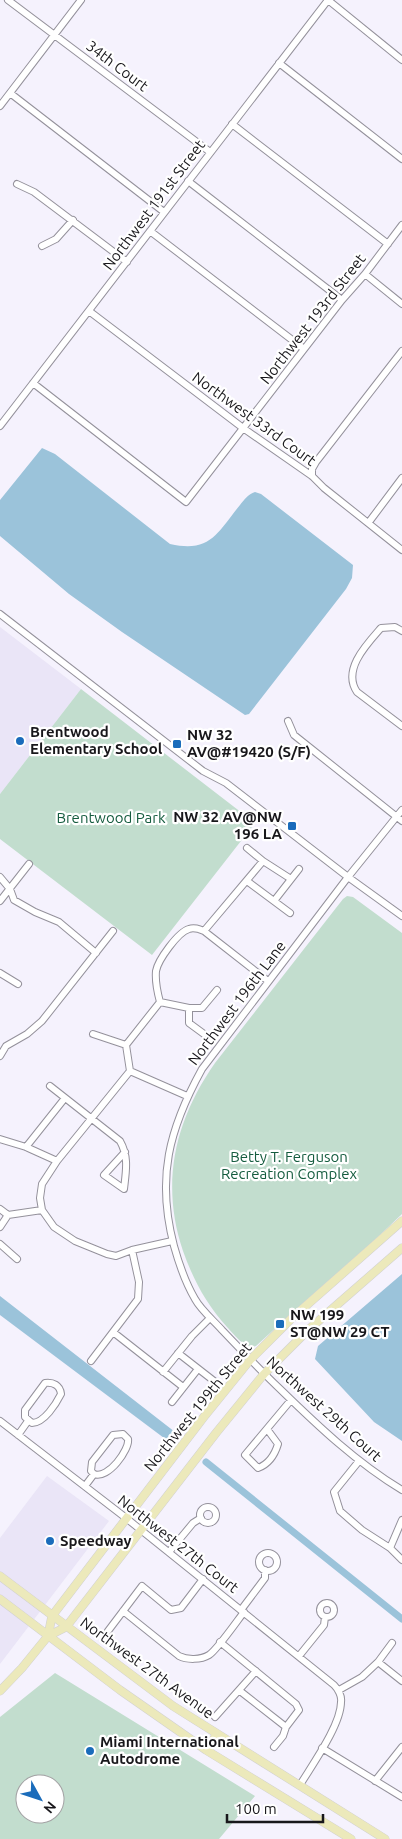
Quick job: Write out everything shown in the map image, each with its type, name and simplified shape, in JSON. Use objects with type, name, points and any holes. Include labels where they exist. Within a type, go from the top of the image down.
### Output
[{"type":"main road","name":"Northwest 199th Street","points":[[48,1636],[52,1616],[203,1418],[250,1360],[291,1319],[402,1221]]},
{"type":"main road","name":"Northwest 199th Street","points":[[0,1691],[48,1636],[66,1627],[264,1374],[306,1331],[402,1248]]},
{"type":"main road","name":"Northwest 27th Avenue","points":[[0,1576],[173,1706],[381,1838]]},
{"type":"main road","points":[[0,1599],[120,1690],[206,1750],[351,1839]]},
{"type":"main road","points":[[206,1750],[217,1734]]},
{"type":"street","name":"34th Court","points":[[8,0],[210,152]]},
{"type":"street","points":[[0,106],[81,0]]},
{"type":"street","points":[[328,0],[402,60]]},
{"type":"street","name":"Northwest 191st Street","points":[[0,426],[328,0]]},
{"type":"street","points":[[279,63],[402,159]]},
{"type":"street","points":[[10,93],[164,212]]},
{"type":"street","points":[[232,124],[388,244]]},
{"type":"street","points":[[188,182],[342,300]]},
{"type":"street","points":[[17,184],[34,192],[127,262]]},
{"type":"street","points":[[42,246],[56,239],[73,220]]},
{"type":"street","name":"Northwest 193rd Street","points":[[33,383],[186,502],[402,225]]},
{"type":"street","points":[[150,231],[304,349]]},
{"type":"street","points":[[365,274],[402,304]]},
{"type":"street","name":"Northwest 33rd Court","points":[[89,311],[244,428],[312,476],[324,488],[402,550]]},
{"type":"street","points":[[312,476],[312,469],[316,462],[402,351]]},
{"type":"street","points":[[369,522],[402,478]]},
{"type":"street","points":[[0,614],[204,772],[226,783],[251,801],[348,877],[402,916]]},
{"type":"street","points":[[402,630],[395,627],[380,628],[359,657],[352,672],[352,685],[357,692],[402,726]]},
{"type":"street","points":[[288,721],[294,735],[400,819]]},
{"type":"street","name":"Northwest 196th Lane","points":[[172,1241],[167,1216],[165,1178],[173,1132],[187,1096],[202,1069],[268,981],[348,877],[400,819],[402,810]]},
{"type":"street","points":[[247,848],[263,861],[292,879]]},
{"type":"street","points":[[204,931],[263,861]]},
{"type":"street","points":[[0,901],[29,864]]},
{"type":"street","points":[[274,901],[299,869]]},
{"type":"street","points":[[0,877],[10,889],[14,900],[58,922],[96,953]]},
{"type":"street","points":[[247,881],[290,913]]},
{"type":"street","points":[[160,1002],[156,989],[156,969],[161,959],[181,933],[188,929],[195,928],[204,931],[268,981]]},
{"type":"street","points":[[0,1056],[6,1046],[27,1034],[42,1021],[113,931]]},
{"type":"street","points":[[0,973],[18,984]]},
{"type":"street","points":[[160,1002],[189,1008],[202,1008],[217,990]]},
{"type":"street","points":[[160,1002],[126,1046],[130,1071],[57,1161],[42,1184],[40,1198],[42,1210],[54,1227],[75,1241],[107,1254],[116,1256],[132,1250],[172,1241]]},
{"type":"street","points":[[189,1008],[189,1023],[204,1034]]},
{"type":"street","points":[[93,1034],[126,1046]]},
{"type":"street","points":[[130,1071],[187,1096]]},
{"type":"street","points":[[50,1086],[120,1141],[125,1152],[128,1163],[124,1189],[104,1176],[125,1152]]},
{"type":"street","points":[[26,1147],[66,1098]]},
{"type":"street","points":[[0,1139],[26,1147],[57,1161]]},
{"type":"street","points":[[0,1209],[8,1216]]},
{"type":"street","points":[[0,1227],[8,1216],[42,1210]]},
{"type":"street","name":"Northwest 29th Court","points":[[172,1241],[179,1265],[195,1300],[210,1318],[291,1400],[359,1461],[402,1490]]},
{"type":"street","points":[[0,1244],[17,1259]]},
{"type":"street","points":[[91,1361],[138,1299],[139,1282],[132,1250]]},
{"type":"street","points":[[163,1372],[210,1318]]},
{"type":"street","points":[[113,1332],[183,1388]]},
{"type":"street","points":[[178,1353],[214,1381]]},
{"type":"street","points":[[172,1402],[198,1369]]},
{"type":"street","points":[[50,1383],[56,1385],[60,1390],[60,1397],[42,1420],[34,1424],[28,1421],[24,1414],[25,1410],[42,1386],[50,1383]]},
{"type":"street","points":[[267,1429],[278,1444],[275,1452],[264,1466],[258,1468],[245,1455],[291,1400]]},
{"type":"street","name":"Northwest 27th Court","points":[[0,1421],[169,1552],[334,1684],[339,1690]]},
{"type":"street","points":[[18,1435],[28,1421]]},
{"type":"street","points":[[123,1434],[128,1439],[128,1446],[106,1474],[98,1476],[94,1474],[91,1471],[92,1462],[113,1435],[123,1434]]},
{"type":"street","points":[[359,1461],[334,1492],[340,1511],[362,1530],[390,1548],[402,1560]]},
{"type":"street","points":[[85,1486],[94,1474]]},
{"type":"street","points":[[169,1552],[193,1523],[201,1518]]},
{"type":"street","points":[[390,1548],[402,1520]]},
{"type":"street","points":[[123,1611],[184,1658],[197,1659],[210,1655],[220,1642],[265,1578],[264,1570]]},
{"type":"street","points":[[108,1631],[142,1586],[171,1610],[181,1608],[203,1579]]},
{"type":"street","points":[[299,1656],[324,1625],[325,1617]]},
{"type":"street","points":[[220,1642],[296,1704],[299,1710],[274,1747]]},
{"type":"street","points":[[300,1786],[338,1720],[342,1702],[339,1690],[362,1678],[378,1662],[392,1643]]},
{"type":"street","points":[[378,1662],[402,1681]]},
{"type":"street","points":[[215,1717],[256,1671]]},
{"type":"street","points":[[240,1691],[286,1728]]},
{"type":"street","points":[[375,1781],[402,1747]]},
{"type":"street","points":[[322,1748],[402,1797]]},
{"type":"shaded area","name":"Brentwood Elementary School","points":[[0,627],[81,689],[0,794]]},
{"type":"shaded area","points":[[47,1476],[109,1521],[0,1664],[0,1538]]},
{"type":"green space","name":"Brentwood Park","points":[[81,689],[255,823],[152,955],[0,839],[0,794]]},
{"type":"green space","name":"Betty T. Ferguson Recreation Complex","points":[[347,896],[353,897],[402,933],[402,1214],[256,1346],[252,1347],[240,1341],[213,1309],[201,1291],[183,1251],[176,1226],[173,1201],[172,1177],[175,1153],[190,1107],[215,1063]]},
{"type":"green space","name":"Miami International Autodrome","points":[[55,1673],[255,1796],[219,1839],[0,1839],[0,1717]]},
{"type":"water","points":[[42,448],[55,454],[170,544],[195,546],[204,543],[219,532],[246,497],[255,492],[261,494],[353,565],[352,578],[346,589],[249,714],[245,715],[122,632],[69,594],[0,536],[0,500]]},
{"type":"water","points":[[402,1274],[402,1441],[374,1422],[315,1359],[318,1346]]},
{"type":"water","points":[[0,1296],[175,1432],[168,1441],[0,1315]]},
{"type":"waterway","points":[[206,1462],[402,1619]]},
{"type":"place","name":"Brentwood Elementary School","points":[[20,741]]},
{"type":"place","name":"NW 32 AV@#19420 (S/F)","points":[[177,744]]},
{"type":"place","name":"NW 32 AV@NW 196 LA","points":[[292,826]]},
{"type":"place","name":"NW 199 ST@NW 29 CT","points":[[280,1324]]},
{"type":"place","name":"Speedway","points":[[50,1541]]},
{"type":"place","name":"Miami International Autodrome","points":[[90,1751]]}]
